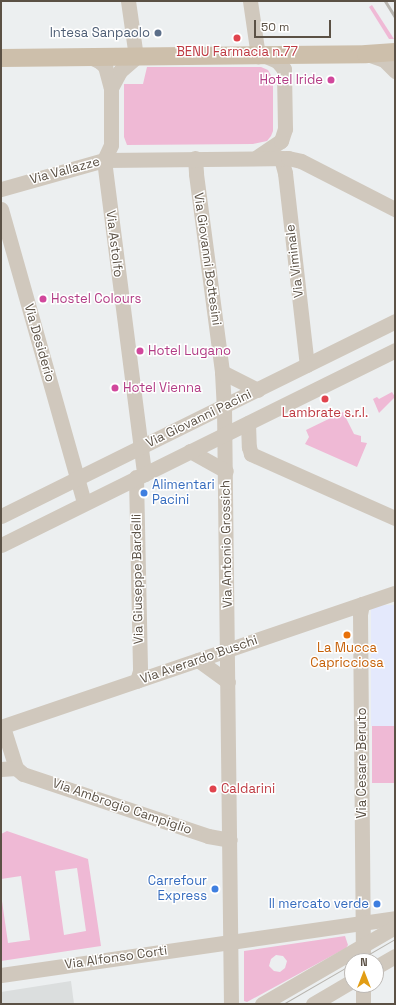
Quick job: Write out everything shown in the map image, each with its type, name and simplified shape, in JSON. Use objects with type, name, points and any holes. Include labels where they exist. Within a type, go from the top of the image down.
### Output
[{"type":"main road","points":[[1,58],[262,56],[395,52]]},
{"type":"street","points":[[111,88],[120,71],[136,57],[128,1]]},
{"type":"street","points":[[250,1],[262,56],[272,57],[280,63],[284,70],[285,129],[288,139],[301,161],[374,200],[395,213]]},
{"type":"street","points":[[366,54],[384,60],[395,71]]},
{"type":"street","points":[[285,78],[287,68],[292,61],[305,55]]},
{"type":"street","points":[[90,57],[99,61],[105,66],[110,77],[111,141],[108,154],[104,160]]},
{"type":"street","points":[[256,157],[281,141],[285,129]]},
{"type":"street","points":[[111,141],[117,151],[129,159]]},
{"type":"street","name":"Via Vallazze","points":[[1,189],[104,160],[256,157],[282,162],[301,161]]},
{"type":"street","name":"Via Giovanni Bottesini","points":[[195,158],[222,372],[224,407]]},
{"type":"street","name":"Via Astolfo","points":[[104,160],[140,447]]},
{"type":"street","name":"Via Viminale","points":[[282,162],[307,365]]},
{"type":"street","points":[[374,200],[395,209]]},
{"type":"street","name":"Via Desiderio","points":[[1,208],[77,477]]},
{"type":"street","name":"Via Giovanni Pacini","points":[[1,516],[77,477],[380,330],[395,321]]},
{"type":"street","name":"Via Giovanni Pacini","points":[[1,545],[393,351],[390,338],[386,333],[380,330]]},
{"type":"street","name":"Via Giovanni Pacini","points":[[222,372],[264,387],[280,406]]},
{"type":"street","name":"Via Antonio Grossich","points":[[224,407],[229,649],[231,1004]]},
{"type":"street","name":"Via Giovanni Pacini","points":[[248,423],[249,447],[251,454]]},
{"type":"street","name":"Via Giovanni Pacini","points":[[140,447],[140,476]]},
{"type":"street","name":"Via Giovanni Pacini","points":[[190,451],[226,466]]},
{"type":"street","points":[[226,466],[251,454],[395,518]]},
{"type":"street","name":"Via Giuseppe Bardelli","points":[[137,681],[140,671],[140,476]]},
{"type":"street","points":[[77,477],[84,503]]},
{"type":"street","name":"Via Averardo Buschi","points":[[2,727],[395,593]]},
{"type":"street","name":"Via Cesare Beruto","points":[[362,604],[360,614],[363,953]]},
{"type":"street","points":[[198,660],[228,682]]},
{"type":"street","points":[[2,727],[8,768]]},
{"type":"street","name":"Via Ambrogio Campiglio","points":[[8,768],[30,777],[208,836],[230,840]]},
{"type":"street","name":"Via Alfonso Corti","points":[[1,975],[395,918]]},
{"type":"street","points":[[262,1004],[395,927]]},
{"type":"street","points":[[384,962],[395,956]]},
{"type":"street","points":[[313,1004],[344,986]]},
{"type":"street","points":[[363,993],[363,1004]]},
{"type":"shaded area","points":[[372,5],[394,39],[389,39],[369,7]]},
{"type":"shaded area","points":[[147,67],[261,67],[268,70],[273,79],[273,131],[271,136],[267,141],[253,144],[127,145],[124,137],[124,84],[143,84]]},
{"type":"shaded area","points":[[392,392],[395,397],[379,413],[373,399],[377,397],[379,399]]},
{"type":"shaded area","points":[[343,412],[354,434],[361,436],[361,442],[367,443],[357,467],[305,444],[309,437],[306,430]]},
{"type":"shaded area","points":[[371,605],[395,605],[395,726],[371,726]]},
{"type":"shaded area","points":[[372,726],[395,726],[395,783],[372,783]]},
{"type":"shaded area","points":[[7,831],[88,859],[101,946],[1,961],[1,894],[8,943],[30,940],[21,876],[1,879],[1,834]],"holes":[[[77,868],[86,931],[64,935],[55,871]]]},
{"type":"shaded area","points":[[345,936],[348,945],[346,948],[247,1002],[244,1001],[244,951]],"holes":[[[276,955],[283,956],[287,961],[285,968],[280,972],[274,971],[269,966],[271,959]]]},
{"type":"shaded area","points":[[71,981],[74,1004],[1,1004],[1,992]]},
{"type":"tram line","points":[[371,953],[395,939]]},
{"type":"tram line","points":[[283,1004],[344,969]]},
{"type":"railway","points":[[385,1],[395,17]]},
{"type":"place","name":"Intesa Sanpaolo","points":[[158,33]]},
{"type":"place","name":"BENU Farmacia n.77","points":[[237,38]]},
{"type":"place","name":"Hotel Iride","points":[[331,80]]},
{"type":"place","name":"Hostel Colours","points":[[43,299]]},
{"type":"place","name":"Hotel Lugano","points":[[140,351]]},
{"type":"place","name":"Hotel Vienna","points":[[115,388]]},
{"type":"place","name":"Lambrate s.r.l.","points":[[325,399]]},
{"type":"place","name":"Alimentari Pacini","points":[[144,493]]},
{"type":"place","name":"La Mucca Capricciosa","points":[[347,635]]},
{"type":"place","name":"Caldarini","points":[[213,789]]},
{"type":"place","name":"Carrefour Express","points":[[215,889]]},
{"type":"place","name":"Il mercato verde","points":[[377,904]]}]
